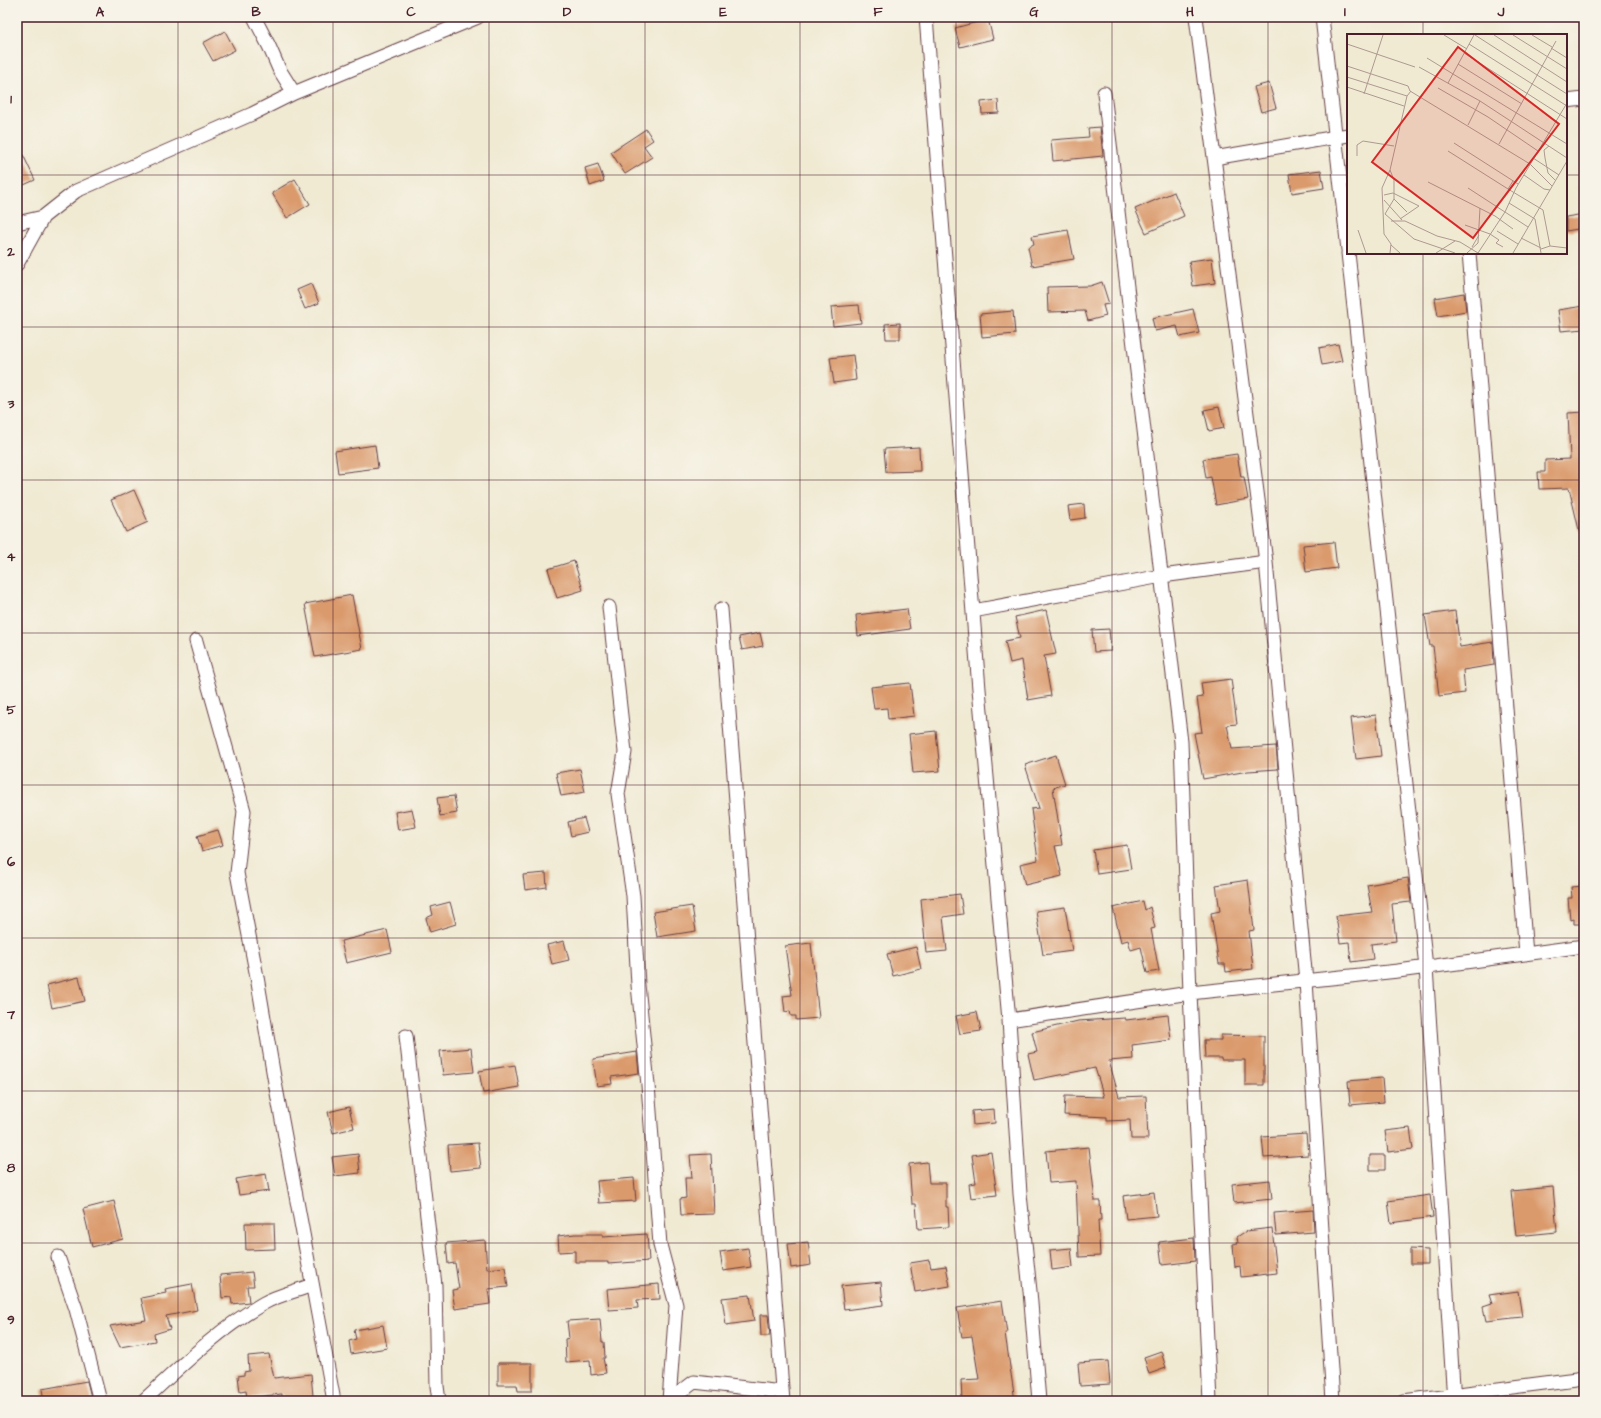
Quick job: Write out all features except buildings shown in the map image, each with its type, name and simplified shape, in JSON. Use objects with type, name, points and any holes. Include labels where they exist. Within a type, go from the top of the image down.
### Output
[{"type":"street","points":[[254,17],[279,69],[294,92]]},
{"type":"street","points":[[17,264],[43,217],[76,191],[252,114],[294,92],[478,17]]},
{"type":"street","points":[[926,17],[973,611],[1010,1020],[1020,1194],[1039,1401]]},
{"type":"street","points":[[1196,17],[1266,562],[1306,981],[1333,1401]]},
{"type":"street","points":[[1322,17],[1342,136],[1347,233]]},
{"type":"street","points":[[1104,93],[1181,742],[1190,993],[1210,1401]]},
{"type":"street","points":[[1567,102],[1584,99]]},
{"type":"street","points":[[1214,158],[1342,136]]},
{"type":"street","points":[[17,223],[43,217]]},
{"type":"street","points":[[1348,254],[1426,967],[1454,1398]]},
{"type":"street","points":[[1469,254],[1526,954]]},
{"type":"street","points":[[973,611],[1162,576],[1266,562]]},
{"type":"street","points":[[609,607],[625,752],[618,794],[633,896],[638,984],[648,1085],[660,1245],[676,1305],[669,1401],[694,1382],[783,1397],[721,609]]},
{"type":"street","points":[[196,641],[244,811],[237,873],[334,1401]]},
{"type":"street","points":[[1010,1020],[1190,993],[1426,967],[1584,946]]},
{"type":"street","points":[[406,1036],[435,1285],[437,1386],[439,1401]]},
{"type":"street","points":[[58,1257],[76,1309],[100,1401]]},
{"type":"street","points":[[143,1401],[196,1353],[237,1321],[265,1303],[312,1285]]},
{"type":"street","points":[[1403,1401],[1454,1398],[1584,1378]]}]
